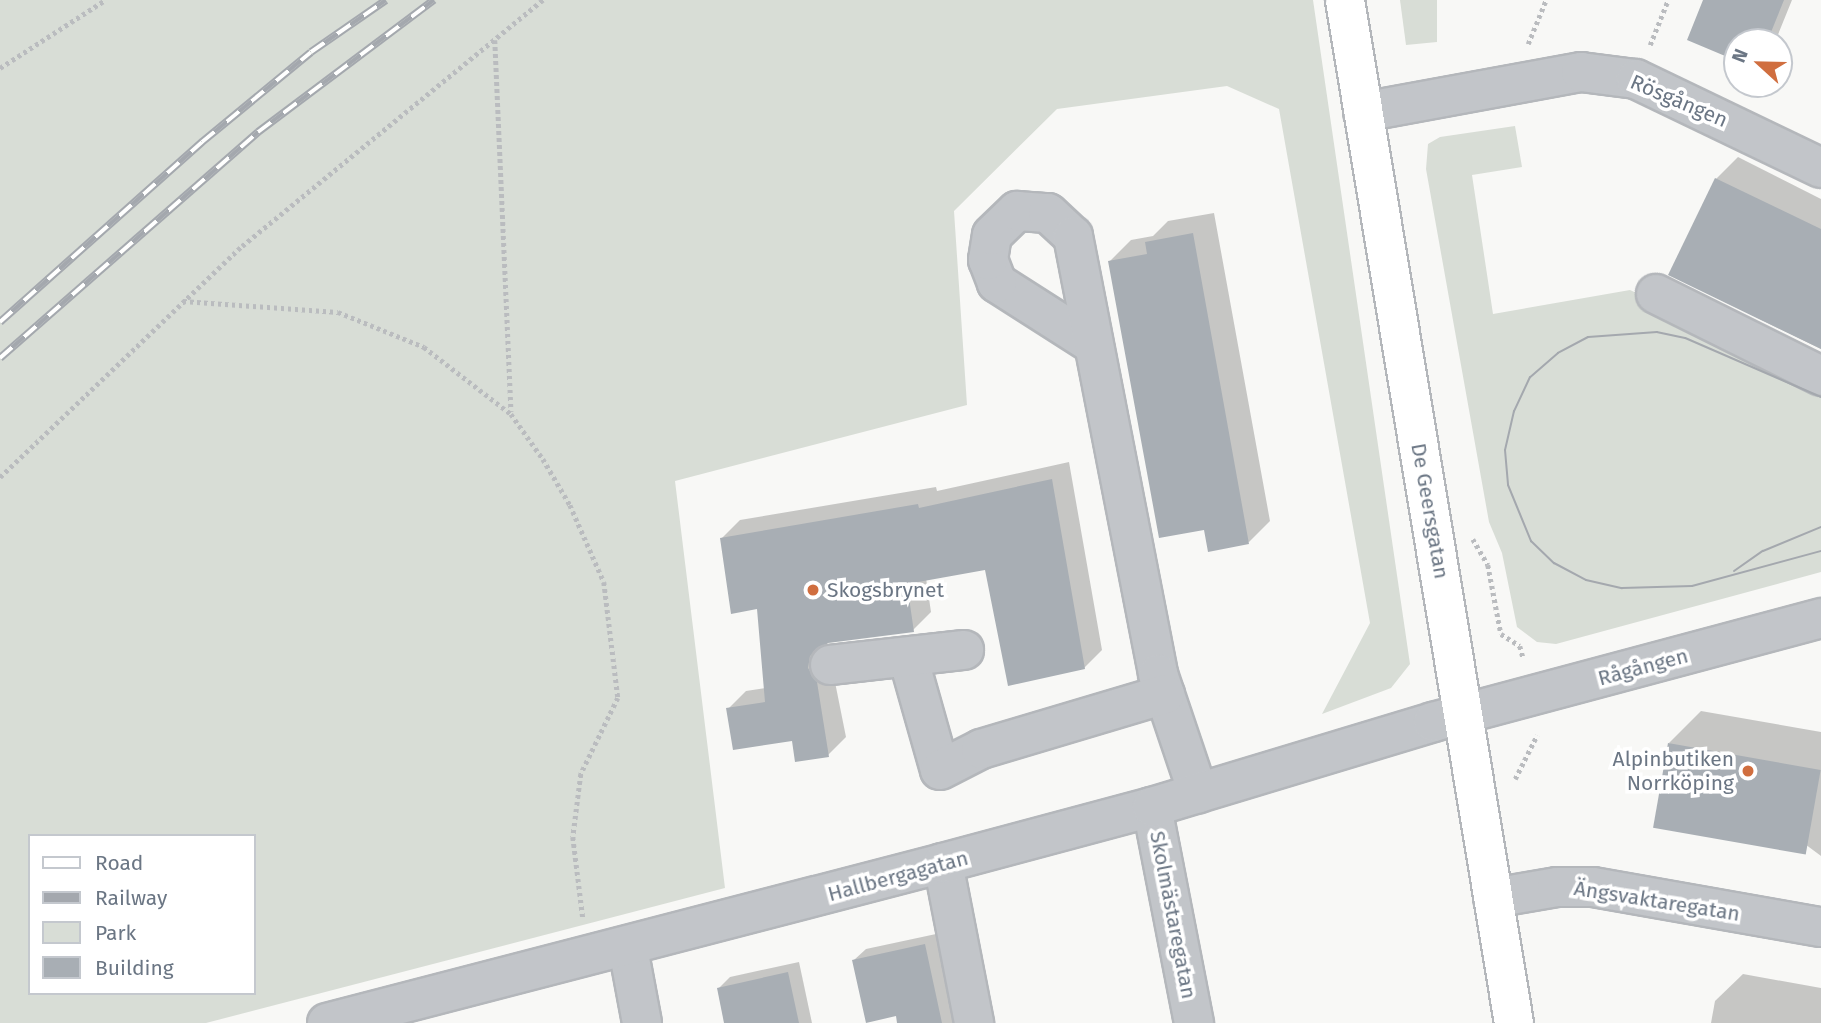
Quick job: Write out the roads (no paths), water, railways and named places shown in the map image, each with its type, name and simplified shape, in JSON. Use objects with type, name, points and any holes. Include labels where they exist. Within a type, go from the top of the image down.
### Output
[{"type":"main road","name":"De Geersgatan","points":[[1345,0],[1514,1023]]},
{"type":"street","name":"Rösgången","points":[[1363,113],[1581,72],[1636,79],[1821,168]]},
{"type":"street","points":[[1656,293],[1821,376]]},
{"type":"street","points":[[1091,343],[1165,694],[1198,793]]},
{"type":"street","name":"Rågången","points":[[1465,714],[1821,618]]},
{"type":"street","points":[[830,665],[964,650]]},
{"type":"street","points":[[908,657],[940,770],[981,749],[1165,694]]},
{"type":"street","name":"Hallbergagatan","points":[[327,1023],[628,948],[1152,807],[1465,714]]},
{"type":"street","name":"Skolmästaregatan","points":[[1152,807],[1194,1023]]},
{"type":"street","points":[[943,863],[974,1023]]},
{"type":"street","name":"Ängsvaktaregatan","points":[[1493,898],[1557,887],[1593,887],[1821,927]]},
{"type":"street","points":[[628,948],[642,1023]]},
{"type":"tram line","points":[[1821,397],[1685,338],[1657,332],[1588,337],[1558,353],[1530,377],[1514,411],[1505,450],[1508,485],[1531,541],[1554,563],[1586,580],[1622,588],[1692,586],[1821,551]]},
{"type":"tram line","points":[[1734,571],[1763,551],[1821,527]]},
{"type":"railway","points":[[0,322],[202,142],[311,52],[386,0]]},
{"type":"railway","points":[[0,358],[258,132],[434,0]]},
{"type":"place","name":"Skogsbrynet","points":[[813,590]]},
{"type":"place","name":"Alpinbutiken Norrköping","points":[[1748,771]]}]
